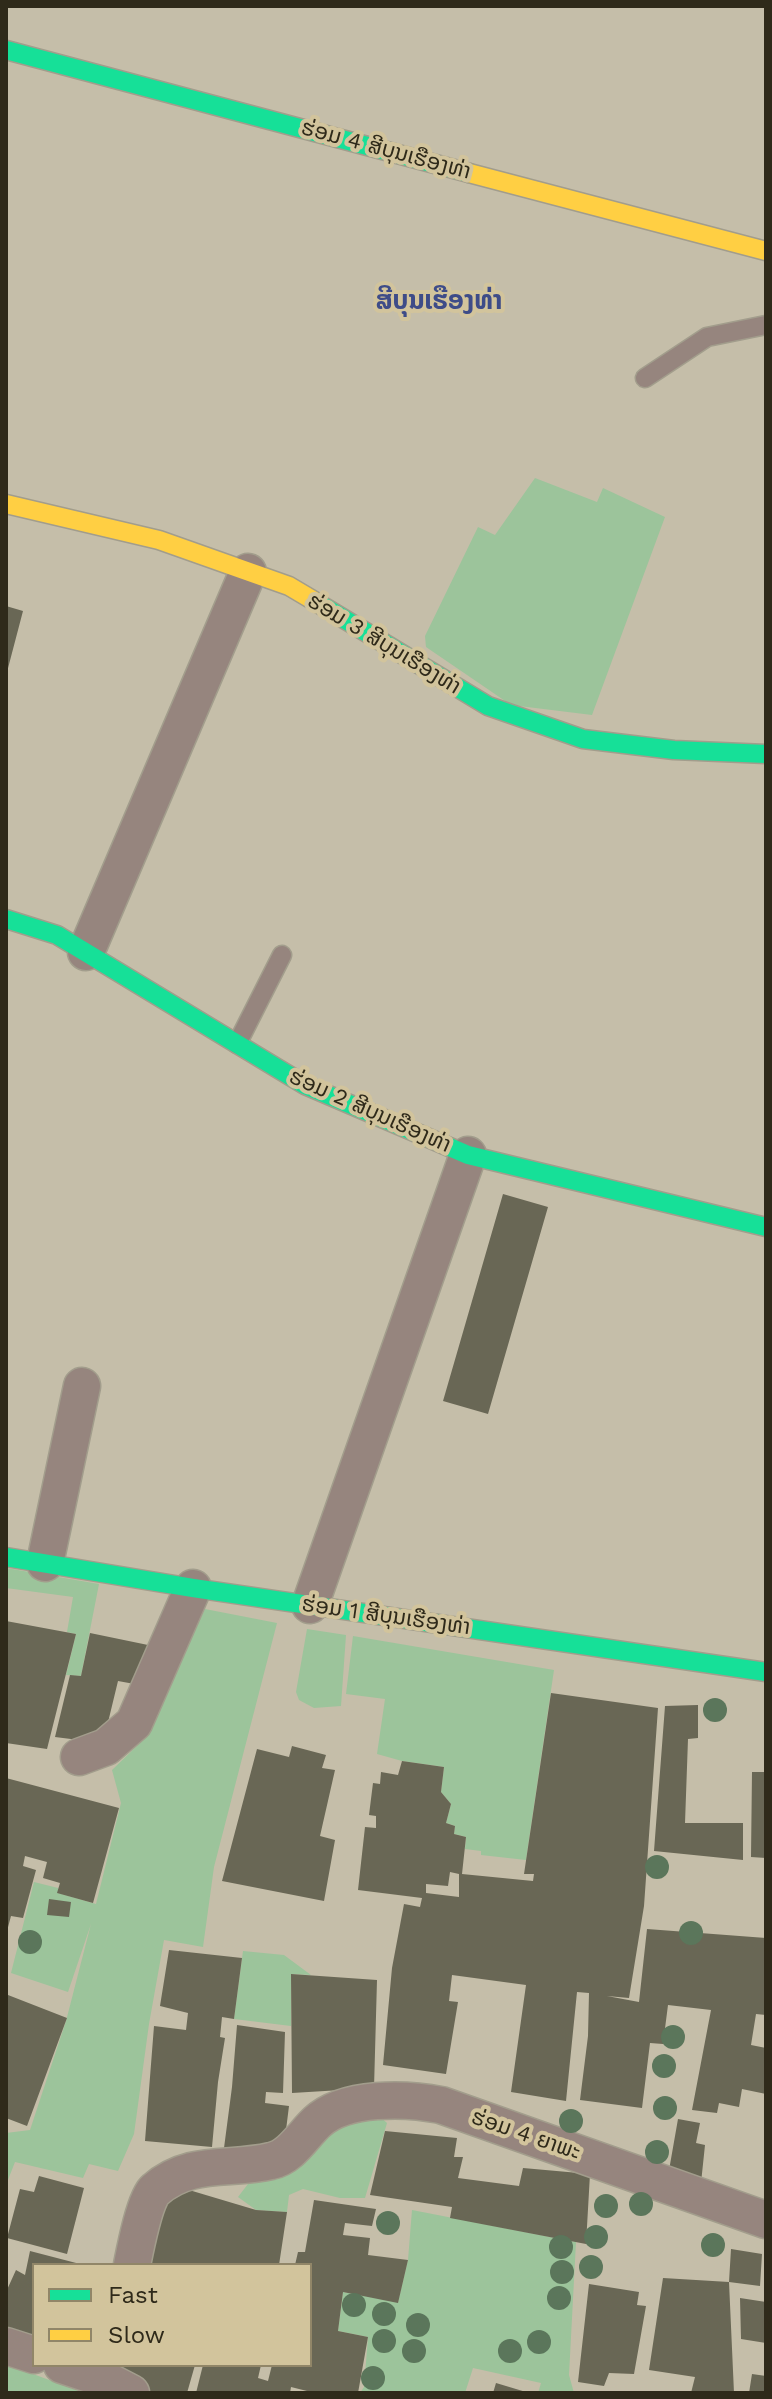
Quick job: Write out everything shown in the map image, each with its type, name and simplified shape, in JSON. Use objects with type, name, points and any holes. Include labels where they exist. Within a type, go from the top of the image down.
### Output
[{"type":"street","name":"ຮ່ອມ 4 ສີບຸນເຮືອງທ່າ","points":[[6,50],[766,251]]},
{"type":"street","name":"ຮ່ອມ 3 ສີບຸນເຮືອງທ່າ","points":[[6,504],[159,540],[289,586],[488,706],[583,739],[674,750],[766,754]]},
{"type":"street","points":[[86,952],[248,572]]},
{"type":"street","name":"ຮ່ອມ 2 ສີບຸນເຮືອງທ່າ","points":[[6,919],[57,935],[305,1085],[468,1155],[766,1227]]},
{"type":"street","points":[[310,1605],[468,1155]]},
{"type":"street","points":[[45,1563],[82,1386]]},
{"type":"street","name":"ຮ່ອມ 1 ສີບຸນເຮືອງທ່າ","points":[[6,1557],[193,1588],[766,1672]]},
{"type":"street","points":[[79,1757],[106,1747],[134,1723],[193,1588]]},
{"type":"street","name":"ຮ່ອມ 4 ຍາພະ","points":[[133,2263],[151,2192],[175,2174],[282,2157],[319,2119],[365,2102],[423,2101],[441,2105],[766,2220]]},
{"type":"street","points":[[6,2346],[32,2354]]},
{"type":"street","points":[[67,2367],[111,2383]]},
{"type":"lane","points":[[645,378],[707,337],[766,325]]},
{"type":"lane","points":[[237,1044],[282,955]]},
{"type":"green space","points":[[535,478],[597,502],[603,488],[665,517],[592,715],[511,705],[426,647],[425,636],[478,527],[495,535]]},
{"type":"green space","points":[[6,1568],[99,1584],[81,1676],[66,1675],[76,1634],[67,1632],[73,1597],[6,1588]]},
{"type":"green space","points":[[205,1609],[277,1623],[214,1867],[203,1947],[164,1940],[134,2134],[118,2171],[89,2164],[83,2178],[15,2162],[6,2185],[6,2133],[30,2130],[66,2021],[91,1924],[68,1992],[11,1973],[34,1882],[96,1904],[121,1803],[112,1770],[143,1740]]},
{"type":"green space","points":[[307,1629],[346,1635],[341,1706],[314,1708],[299,1700],[296,1692]]},
{"type":"green space","points":[[353,1636],[554,1670],[526,1860],[481,1855],[481,1851],[465,1849],[466,1837],[454,1834],[455,1826],[446,1823],[451,1804],[441,1792],[444,1767],[377,1754],[385,1699],[346,1694]]},
{"type":"green space","points":[[243,1951],[284,1955],[311,1975],[291,1974],[291,2026],[234,2019]]},
{"type":"green space","points":[[378,2115],[387,2123],[365,2198],[340,2198],[303,2189],[289,2195],[287,2212],[256,2210],[238,2197],[251,2180],[342,2118]]},
{"type":"green space","points":[[412,2210],[576,2242],[569,2375],[574,2393],[538,2393],[541,2383],[473,2368],[465,2393],[360,2393],[364,2387],[368,2337],[338,2331],[343,2292],[398,2302],[408,2260]]},
{"type":"green space","points":[[6,2364],[79,2391],[79,2393],[6,2393]]},
{"type":"building","points":[[6,606],[23,611],[7,672],[6,672]]},
{"type":"building","points":[[503,1194],[548,1207],[488,1414],[443,1401]]},
{"type":"building","points":[[6,1621],[76,1634],[47,1749],[6,1743]]},
{"type":"building","points":[[90,1633],[148,1645],[140,1685],[118,1681],[103,1743],[55,1737],[70,1675],[81,1676]]},
{"type":"building","points":[[551,1693],[658,1708],[644,1906],[629,1998],[607,1996],[639,2002],[647,1929],[766,1938],[766,2015],[756,2014],[751,2045],[766,2048],[766,2094],[742,2089],[739,2107],[719,2103],[717,2113],[692,2110],[711,2010],[668,2005],[663,2044],[650,2043],[642,2108],[580,2100],[588,2036],[589,1993],[577,1992],[566,2101],[511,2092],[526,1985],[452,1975],[449,2001],[458,2002],[446,2074],[383,2065],[392,1968],[404,1904],[420,1907],[422,1898],[358,1890],[365,1827],[376,1828],[376,1816],[369,1815],[373,1783],[380,1784],[381,1772],[398,1775],[402,1761],[444,1767],[441,1792],[451,1804],[446,1823],[455,1826],[454,1834],[466,1837],[462,1874],[533,1881],[534,1874],[524,1874]],"holes":[[[450,1872],[459,1874],[459,1897],[426,1893],[426,1884],[448,1886]]]},
{"type":"building","points":[[698,1705],[698,1738],[688,1739],[685,1823],[743,1823],[743,1860],[654,1851],[665,1706]]},
{"type":"building","points":[[292,1746],[326,1755],[322,1768],[335,1770],[320,1836],[335,1840],[324,1901],[222,1881],[257,1749],[289,1757]]},
{"type":"building","points":[[752,1772],[766,1772],[766,1858],[751,1857]]},
{"type":"building","points":[[6,1778],[119,1808],[93,1903],[57,1893],[60,1883],[43,1878],[47,1862],[25,1856],[23,1866],[36,1870],[23,1918],[11,1916],[7,1931]]},
{"type":"building","points":[[49,1899],[71,1902],[69,1917],[47,1915]]},
{"type":"building","points":[[169,1950],[242,1958],[234,2019],[222,2017],[220,2037],[225,2038],[212,2147],[145,2141],[154,2026],[186,2030],[188,2013],[160,2006]]},
{"type":"building","points":[[291,1974],[377,1980],[374,2088],[292,2093]]},
{"type":"building","points":[[8,1995],[67,2018],[27,2126],[6,2118]]},
{"type":"building","points":[[237,2025],[285,2032],[283,2093],[266,2092],[265,2103],[289,2106],[283,2154],[224,2148]]},
{"type":"building","points":[[678,2119],[700,2123],[696,2143],[705,2145],[701,2183],[668,2176]]},
{"type":"building","points":[[385,2131],[457,2138],[454,2157],[463,2157],[458,2178],[519,2186],[523,2168],[590,2174],[586,2244],[450,2218],[452,2207],[370,2195]]},
{"type":"building","points":[[39,2176],[84,2188],[67,2254],[7,2238],[20,2189],[34,2192]]},
{"type":"building","points":[[189,2190],[256,2210],[287,2212],[279,2263],[147,2263],[163,2208],[173,2191]]},
{"type":"building","points":[[314,2200],[376,2209],[372,2226],[345,2223],[343,2235],[370,2238],[368,2255],[408,2260],[398,2303],[343,2292],[338,2331],[368,2337],[358,2393],[315,2393],[291,2387],[290,2393],[196,2393],[202,2367],[261,2367],[258,2378],[268,2381],[272,2367],[312,2367],[312,2263],[295,2263],[298,2252],[305,2252]]},
{"type":"building","points":[[731,2249],[762,2254],[760,2286],[729,2282]]},
{"type":"building","points":[[30,2251],[76,2263],[32,2263],[32,2340],[6,2327],[6,2292],[16,2270],[25,2275]]},
{"type":"building","points":[[663,2278],[729,2282],[734,2393],[691,2393],[695,2377],[649,2370]]},
{"type":"building","points":[[589,2284],[639,2292],[637,2305],[646,2306],[634,2374],[609,2373],[604,2386],[578,2382]]},
{"type":"building","points":[[740,2298],[766,2302],[766,2343],[741,2339]]},
{"type":"building","points":[[120,2367],[194,2367],[187,2393],[150,2393],[117,2381]]},
{"type":"building","points":[[752,2374],[766,2376],[766,2393],[749,2393]]},
{"type":"building","points":[[496,2383],[526,2392],[526,2393],[493,2393]]},
{"type":"traffic: fast","points":[[6,50],[469,173]]},
{"type":"traffic: fast","points":[[316,602],[488,706],[583,739],[674,750],[766,754]]},
{"type":"traffic: fast","points":[[6,919],[57,935],[305,1085],[468,1155],[766,1227]]},
{"type":"traffic: fast","points":[[6,1557],[193,1588],[766,1672]]},
{"type":"traffic: slow","points":[[469,173],[766,251]]},
{"type":"traffic: slow","points":[[6,504],[159,540],[289,586],[316,602]]},
{"type":"district","name":"ສີບຸນເຮືອງທ່າ","points":[[439,301]]}]
